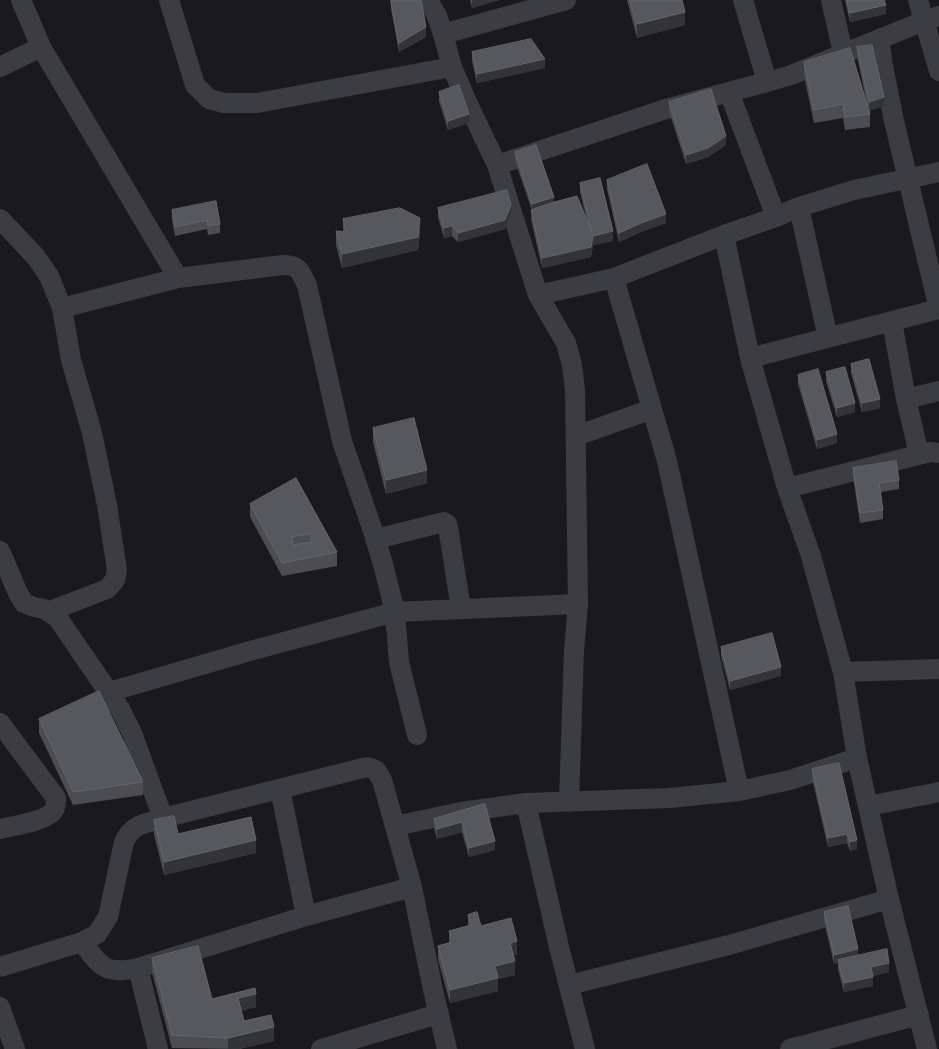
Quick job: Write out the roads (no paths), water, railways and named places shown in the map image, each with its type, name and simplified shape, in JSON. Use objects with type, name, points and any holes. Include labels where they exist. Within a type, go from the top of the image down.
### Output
[{"type":"street","points":[[21,0],[41,47],[178,278]]},
{"type":"street","points":[[169,0],[195,85],[209,99],[224,103],[257,103],[452,66]]},
{"type":"street","points":[[428,0],[437,16],[452,66],[476,124],[497,165],[538,295],[566,343],[572,364],[575,390],[578,604],[574,650],[569,802]]},
{"type":"street","points":[[443,34],[566,0]]},
{"type":"street","points":[[743,0],[767,82]]},
{"type":"street","points":[[831,0],[844,53]]},
{"type":"street","points":[[918,0],[932,18],[939,71]]},
{"type":"street","points":[[497,165],[666,109],[791,75],[932,18]]},
{"type":"street","points":[[750,358],[939,309],[908,179],[883,66],[879,38]]},
{"type":"street","points":[[0,66],[41,47]]},
{"type":"street","points":[[728,92],[776,217]]},
{"type":"street","points":[[538,295],[614,278],[799,207],[854,190],[939,172]]},
{"type":"street","points":[[799,207],[828,338]]},
{"type":"street","points":[[0,220],[36,257],[49,276],[62,308],[71,360],[92,433],[107,506],[117,570],[115,580],[107,589],[50,611]]},
{"type":"street","points":[[724,235],[750,358],[787,488],[811,556],[843,672],[857,758],[888,899],[927,1049]]},
{"type":"street","points":[[62,308],[178,278],[283,265],[291,265],[300,270],[307,285],[342,441],[376,539],[395,612],[399,662],[417,735]]},
{"type":"street","points":[[614,278],[667,461],[739,791]]},
{"type":"street","points":[[787,488],[929,454],[906,399],[892,321]]},
{"type":"street","points":[[906,399],[939,391]]},
{"type":"street","points":[[576,436],[652,409]]},
{"type":"street","points":[[376,539],[444,522],[447,524],[461,609]]},
{"type":"street","points":[[0,551],[18,594],[24,603],[50,611],[57,617],[120,709],[132,733],[163,818]]},
{"type":"street","points":[[109,692],[250,651],[395,612],[578,604]]},
{"type":"street","points":[[843,672],[939,669]]},
{"type":"street","points":[[0,723],[56,798],[56,806],[53,812],[45,817],[0,829]]},
{"type":"street","points":[[395,826],[461,812],[526,803],[670,798],[739,791],[790,780],[857,758]]},
{"type":"street","points":[[1,965],[82,942],[97,934],[108,917],[124,842],[128,833],[136,827],[163,818],[367,767],[376,770],[382,780],[412,888],[447,1049]]},
{"type":"street","points":[[280,789],[306,916]]},
{"type":"street","points":[[868,806],[939,792]]},
{"type":"street","points":[[526,803],[585,1049]]},
{"type":"street","points":[[82,942],[97,963],[112,971],[123,971],[306,916],[412,888]]},
{"type":"street","points":[[569,985],[729,945],[888,899]]},
{"type":"street","points":[[138,968],[158,1049]]},
{"type":"street","points":[[0,1007],[15,1049]]},
{"type":"street","points":[[321,1049],[438,1014]]},
{"type":"street","points":[[790,1049],[919,1015]]}]
